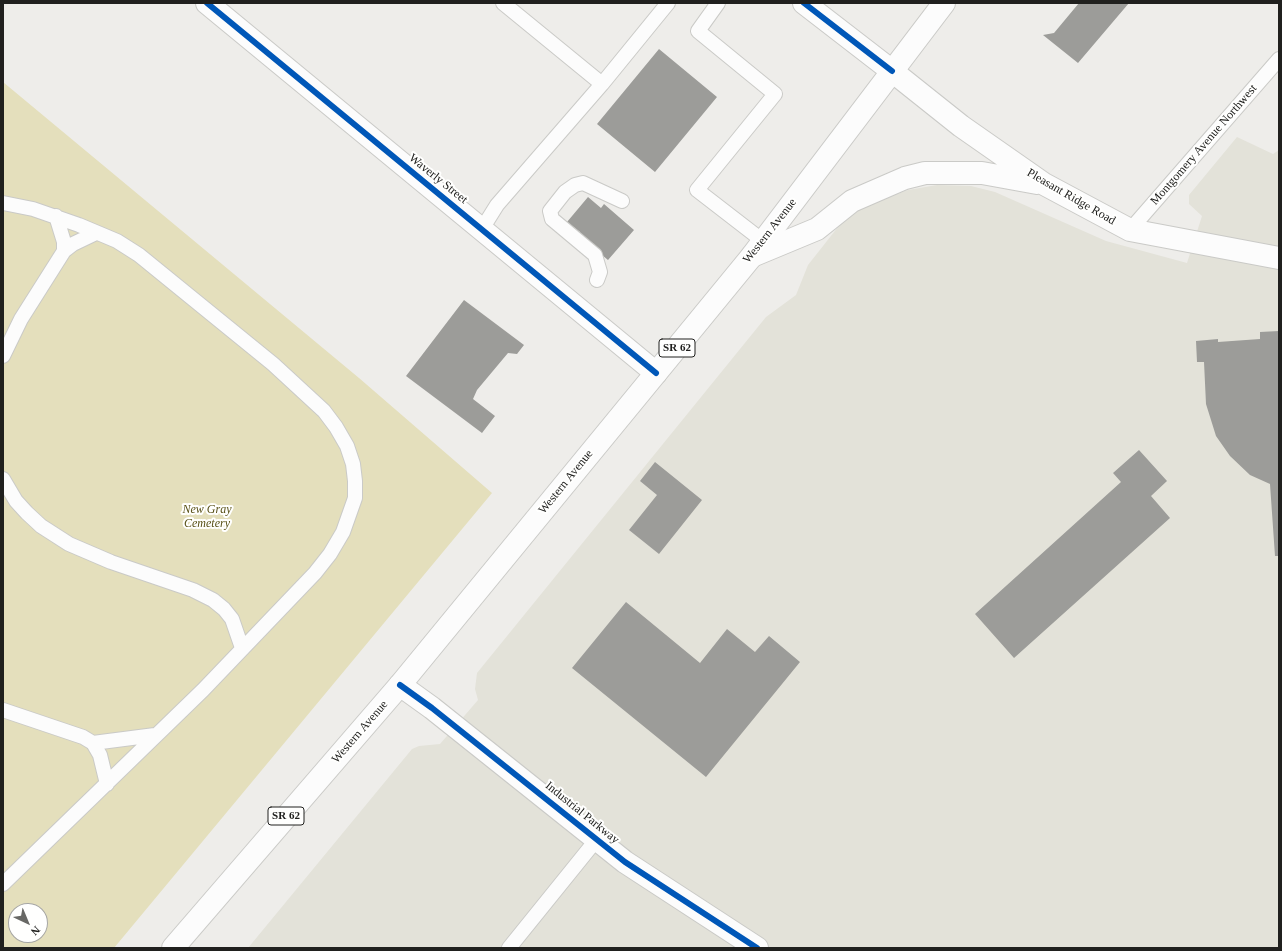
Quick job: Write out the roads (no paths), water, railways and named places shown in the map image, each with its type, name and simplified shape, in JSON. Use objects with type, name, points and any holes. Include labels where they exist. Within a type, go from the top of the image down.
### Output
[{"type":"main road","name":"Waverly Street","points":[[208,3],[656,373]]},
{"type":"main road","name":"Pleasant Ridge Road","points":[[804,3],[961,126],[1044,184],[1130,230],[1279,258]]},
{"type":"main road","name":"Western Avenue","points":[[172,948],[400,685],[656,373],[757,248],[944,3]]},
{"type":"main road","points":[[757,248],[817,229],[852,201],[905,178],[925,173],[982,173],[1044,184]]},
{"type":"main road","name":"Industrial Parkway","points":[[400,685],[432,708],[626,862],[757,948]]},
{"type":"lane","points":[[503,3],[602,84]]},
{"type":"lane","points":[[482,229],[497,205],[602,84],[668,3]]},
{"type":"lane","points":[[718,3],[698,31],[775,94],[697,190],[757,248]]},
{"type":"lane","name":"Montgomery Avenue Northwest","points":[[1130,230],[1279,60]]},
{"type":"lane","points":[[597,280],[600,272],[595,255],[552,219],[550,211],[565,192],[575,185],[583,183],[622,201]]},
{"type":"lane","points":[[3,203],[33,209],[56,216],[117,241],[139,255],[273,364],[324,411],[336,427],[347,446],[353,464],[355,498],[343,532],[330,554],[315,573],[203,690],[3,884]]},
{"type":"lane","points":[[56,216],[64,242],[64,251]]},
{"type":"lane","points":[[3,356],[21,320],[64,251],[73,244],[96,233]]},
{"type":"lane","points":[[3,479],[16,501],[27,513],[41,526],[69,544],[111,562],[193,590],[213,600],[224,609],[232,619],[242,648]]},
{"type":"lane","points":[[3,710],[83,737],[93,743],[100,755],[107,784]]},
{"type":"lane","points":[[93,743],[155,735]]},
{"type":"lane","points":[[509,948],[597,839]]},
{"type":"park label","name":"New Gray Cemetery","points":[[207,517]]}]
